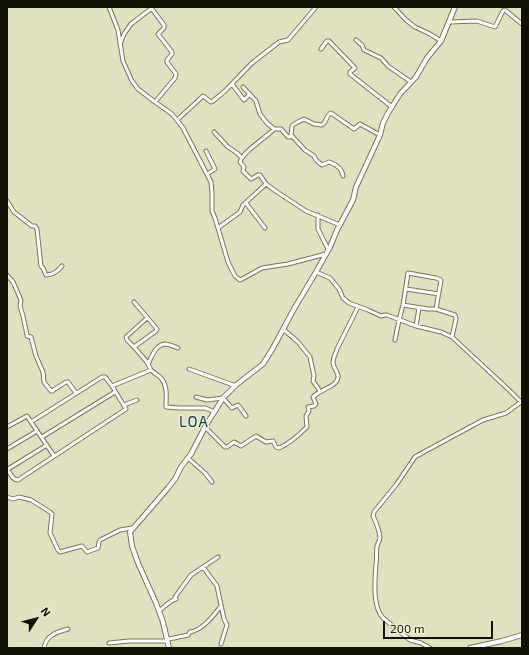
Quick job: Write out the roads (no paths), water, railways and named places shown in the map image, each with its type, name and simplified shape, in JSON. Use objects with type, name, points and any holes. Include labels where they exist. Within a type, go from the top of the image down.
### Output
[{"type":"street","points":[[109,7],[117,26],[123,61],[132,81],[138,89],[172,114],[177,120],[183,128],[211,182],[212,211],[228,262],[235,276],[240,280],[262,268],[288,264],[326,254]]},
{"type":"street","points":[[177,120],[203,96],[211,102],[213,101],[252,63],[270,48],[279,42],[288,40],[316,7]]},
{"type":"street","points":[[394,7],[414,27],[441,41]]},
{"type":"street","points":[[170,648],[164,622],[144,579],[132,546],[130,532],[175,479],[180,467],[191,454],[205,427],[223,398],[236,385],[262,364],[273,348],[326,254],[353,200],[356,187],[392,107],[400,94],[416,77],[427,58],[441,41],[455,7]]},
{"type":"street","points":[[120,44],[124,34],[131,24],[152,8],[164,25],[164,28],[158,34],[172,52],[167,62],[176,74],[175,78],[155,102]]},
{"type":"street","points":[[450,22],[477,21],[494,27],[503,11],[506,10],[522,24]]},
{"type":"street","points":[[356,40],[362,45],[364,50],[381,58],[389,67],[411,82]]},
{"type":"street","points":[[321,49],[327,41],[329,41],[355,68],[350,72],[350,74],[392,107]]},
{"type":"street","points":[[232,84],[244,100],[250,94]]},
{"type":"street","points":[[243,87],[257,104],[260,114],[267,123],[274,129],[281,129],[290,137],[291,135],[322,165],[329,162],[335,165],[341,170],[343,176]]},
{"type":"street","points":[[291,135],[291,127],[293,124],[304,119],[314,124],[322,125],[325,124],[328,115],[331,113],[354,128],[360,124],[380,135]]},
{"type":"street","points":[[274,129],[242,158],[240,162],[244,167],[244,172],[251,179],[260,175],[266,184],[279,194],[305,210],[340,225]]},
{"type":"street","points":[[214,132],[228,147],[242,158]]},
{"type":"street","points":[[206,152],[215,169],[207,174]]},
{"type":"street","points":[[218,228],[240,212],[244,205],[266,184]]},
{"type":"street","points":[[7,201],[12,210],[37,229],[41,266],[46,275],[57,272],[62,266]]},
{"type":"street","points":[[246,203],[265,228]]},
{"type":"street","points":[[7,212],[12,210]]},
{"type":"street","points":[[318,215],[318,229],[328,249]]},
{"type":"street","points":[[316,272],[330,278],[337,285],[345,300],[349,303],[381,316],[385,315],[416,326],[441,332],[452,337],[518,400],[522,401],[506,413],[483,420],[415,457],[396,486],[374,512],[373,516],[380,537],[377,544],[375,585],[377,605],[380,614],[410,640],[421,643],[430,648]]},
{"type":"street","points":[[395,340],[408,273],[440,279],[441,282],[436,309]]},
{"type":"street","points":[[7,275],[13,282],[21,300],[20,306],[27,336],[31,337],[36,356],[44,373],[44,382],[50,390],[54,390],[67,382],[76,393]]},
{"type":"street","points":[[406,289],[438,294]]},
{"type":"street","points":[[134,302],[156,327],[156,330],[134,347]]},
{"type":"street","points":[[403,305],[436,309],[455,315],[456,319],[452,337]]},
{"type":"street","points":[[205,427],[226,447],[235,442],[241,446],[256,436],[267,442],[273,442],[276,447],[279,448],[307,428],[306,416],[309,411],[308,407],[316,404],[313,397],[320,391],[335,383],[338,379],[338,375],[333,364],[333,358],[358,307]]},
{"type":"street","points":[[416,326],[419,308]]},
{"type":"street","points":[[147,318],[126,337],[148,364],[151,370],[161,377],[166,388],[166,407],[205,408],[214,412]]},
{"type":"street","points":[[283,329],[298,342],[310,357],[314,376],[313,381],[320,391]]},
{"type":"street","points":[[148,364],[158,347],[165,344],[178,348]]},
{"type":"street","points":[[189,369],[225,381],[235,386],[236,385]]},
{"type":"street","points":[[112,386],[151,370]]},
{"type":"street","points":[[31,422],[104,377],[112,386],[126,409],[18,480],[13,479],[7,470],[47,445]]},
{"type":"street","points":[[42,437],[115,392]]},
{"type":"street","points":[[196,397],[207,400],[223,398]]},
{"type":"street","points":[[223,398],[232,408],[238,406],[246,416]]},
{"type":"street","points":[[124,405],[137,400]]},
{"type":"street","points":[[7,428],[27,416],[54,456]]},
{"type":"street","points":[[7,449],[37,431]]},
{"type":"street","points":[[188,458],[205,473],[212,482]]},
{"type":"street","points":[[7,496],[12,499],[19,497],[31,500],[51,512],[50,533],[60,552],[82,546],[87,552],[98,548],[100,540],[119,530],[132,528]]},
{"type":"street","points":[[159,611],[176,599],[175,597],[191,575],[218,557]]},
{"type":"street","points":[[203,567],[216,585],[227,626],[221,644]]},
{"type":"street","points":[[109,643],[168,640],[188,635],[190,632],[196,631],[208,622],[222,606]]},
{"type":"street","points":[[44,648],[51,635],[68,629]]},
{"type":"street","points":[[470,648],[522,635]]},
{"type":"district","name":"LOA","points":[[194,422]]}]
